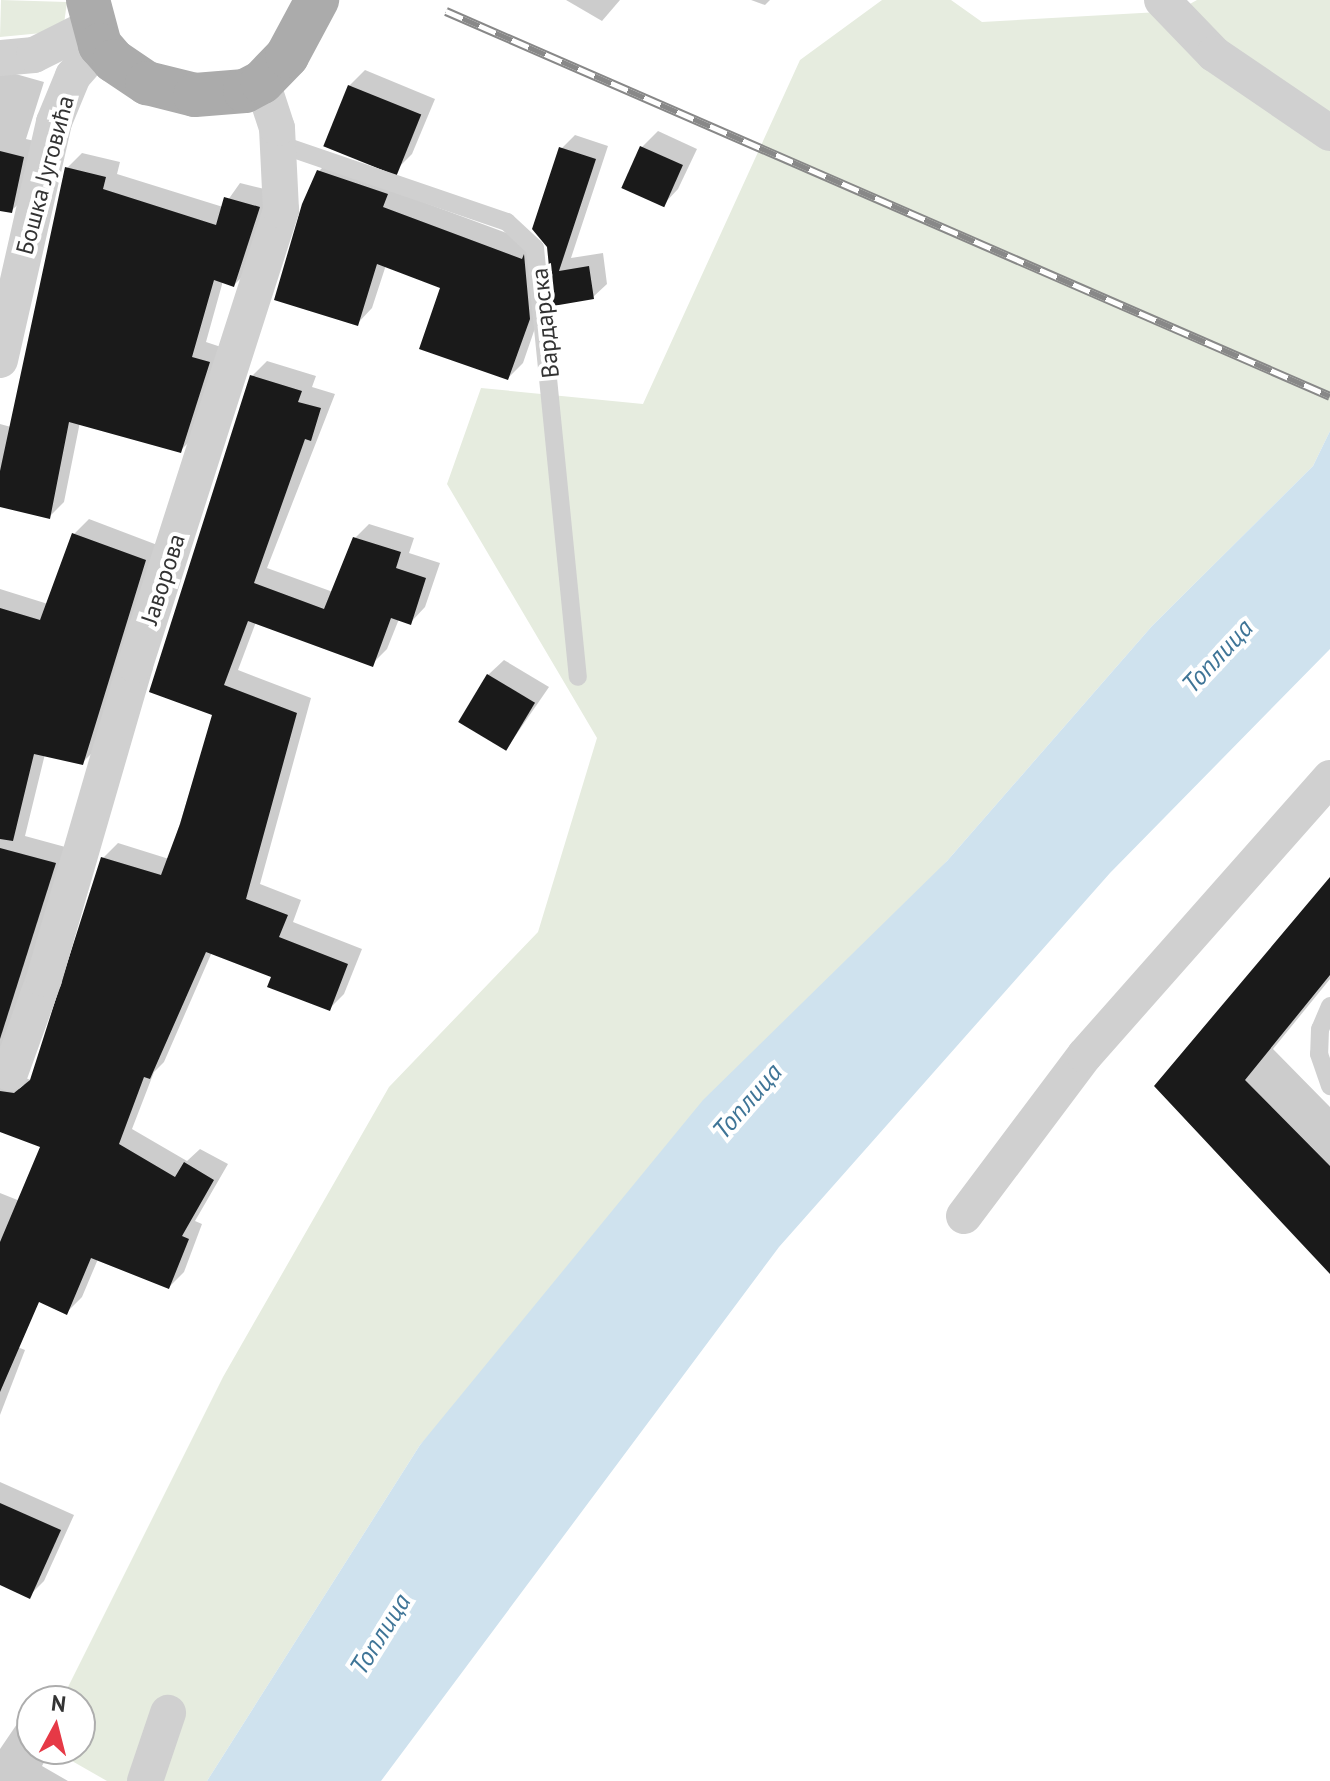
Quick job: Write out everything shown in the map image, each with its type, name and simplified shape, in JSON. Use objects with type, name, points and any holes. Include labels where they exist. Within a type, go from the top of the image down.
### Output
[{"type":"main road","points":[[93,24],[128,71],[170,91],[221,94],[262,82],[287,56],[317,0]]},
{"type":"street","points":[[1162,0],[1214,54],[1330,133]]},
{"type":"street","points":[[0,58],[34,55],[93,24]]},
{"type":"street","name":"Бошка Југовића","points":[[0,360],[54,122],[93,24]]},
{"type":"street","name":"Јаворова","points":[[10,1073],[44,979],[135,665],[266,265],[281,210],[279,144],[262,82]]},
{"type":"street","points":[[964,1216],[1085,1055],[1330,778]]},
{"type":"street","points":[[145,1781],[168,1713]]},
{"type":"lane","name":"Вардарска","points":[[279,144],[507,222],[535,248],[578,677]]},
{"type":"lane","points":[[1330,1006],[1320,1029],[1319,1054],[1330,1086]]},
{"type":"shaded area","points":[[1,0],[67,2],[63,31],[0,37]]},
{"type":"shaded area","points":[[882,0],[951,0],[982,22],[1177,11],[1197,0],[1330,0],[1330,431],[1313,466],[1152,626],[947,861],[420,1445],[207,1781],[107,1781],[79,1765],[96,1765],[96,1685],[69,1685],[223,1377],[389,1087],[538,932],[597,738],[447,484],[481,388],[643,404],[800,60]]},
{"type":"water","name":"Топлица","points":[[1330,431],[1330,649],[1110,873],[779,1247],[381,1781],[207,1781],[420,1445],[703,1100],[947,861],[1152,626],[1313,466]]},
{"type":"building","points":[[348,85],[421,115],[397,176],[323,146]]},
{"type":"building","points":[[640,146],[683,165],[664,207],[621,188]]},
{"type":"building","points":[[559,147],[596,159],[559,271],[589,266],[594,299],[553,306],[547,247],[532,229]]},
{"type":"building","points":[[0,151],[24,157],[12,213],[0,211]]},
{"type":"building","points":[[65,167],[106,177],[103,189],[216,225],[224,197],[260,207],[234,287],[214,280],[192,357],[210,362],[181,453],[69,422],[50,519],[0,507],[0,471]]},
{"type":"building","points":[[317,170],[388,194],[383,207],[522,259],[524,254],[530,319],[508,380],[419,349],[440,288],[377,264],[358,326],[274,300],[302,204]]},
{"type":"building","points":[[250,375],[302,391],[298,402],[321,408],[311,441],[305,439],[254,583],[324,609],[353,537],[401,552],[396,568],[426,578],[411,625],[391,618],[373,667],[248,621],[224,685],[297,713],[246,899],[288,915],[279,937],[348,964],[330,1011],[267,987],[271,977],[206,952],[150,1079],[144,1077],[119,1144],[175,1177],[184,1162],[214,1180],[182,1236],[189,1239],[169,1289],[91,1258],[67,1315],[39,1302],[0,1392],[0,1242],[40,1147],[0,1132],[0,1091],[14,1093],[30,1080],[101,857],[161,875],[180,824],[212,715],[149,692]]},
{"type":"building","points":[[72,533],[146,560],[83,765],[34,754],[13,841],[0,839],[0,608],[40,620]]},
{"type":"building","points":[[487,674],[535,703],[506,751],[458,722]]},
{"type":"building","points":[[0,848],[56,863],[0,1039]]},
{"type":"building","points":[[1330,877],[1330,975],[1245,1080],[1330,1166],[1330,1274],[1154,1086]]},
{"type":"building","points":[[0,1503],[61,1530],[30,1599],[0,1585]]},
{"type":"railway","points":[[446,11],[1330,396]]}]
